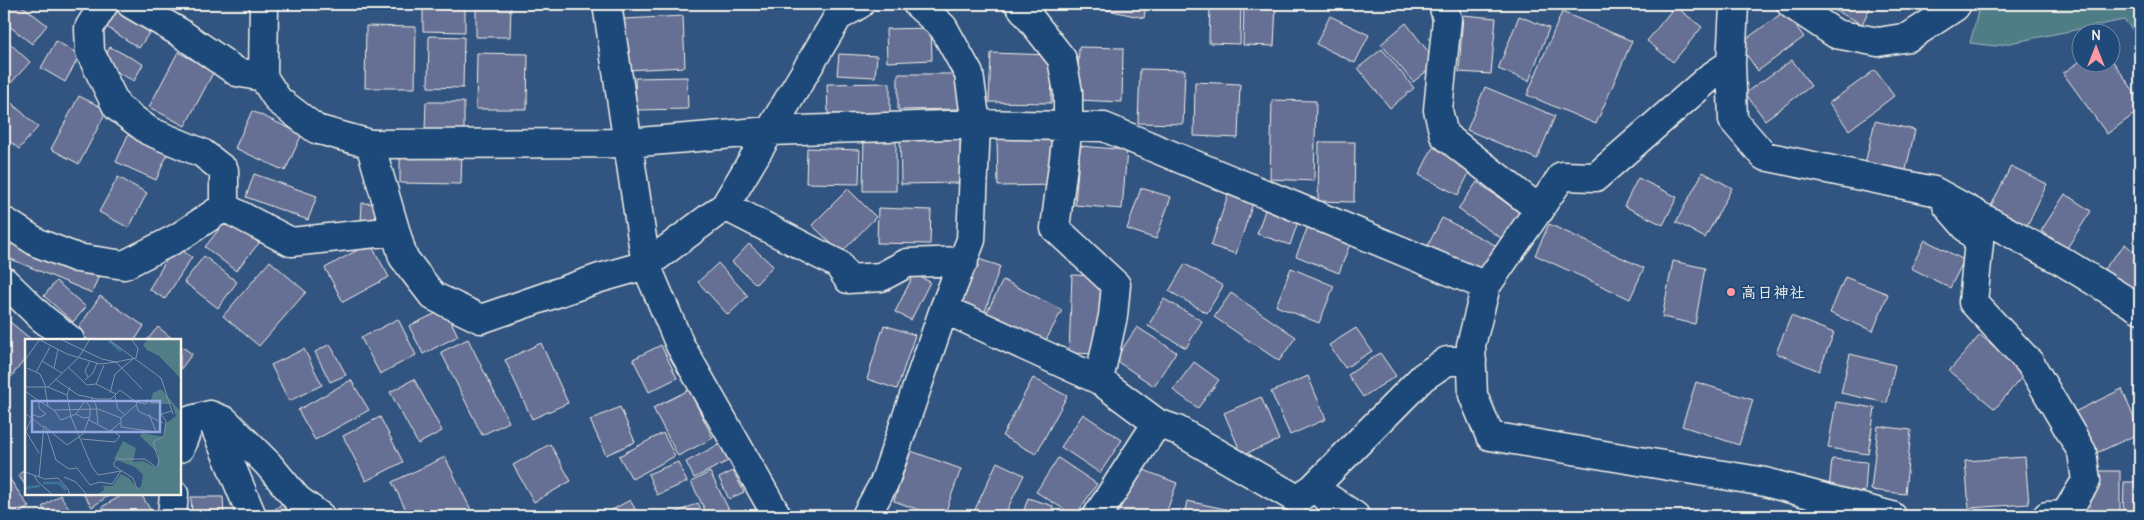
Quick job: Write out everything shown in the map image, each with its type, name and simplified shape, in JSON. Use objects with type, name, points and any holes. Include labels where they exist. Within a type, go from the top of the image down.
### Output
[{"type":"street","points":[[104,4],[89,28],[90,52],[117,107],[148,131],[202,153],[224,170],[224,207]]},
{"type":"street","points":[[131,4],[179,32],[237,72],[263,77]]},
{"type":"street","points":[[264,4],[263,77],[278,100],[316,129],[370,144],[628,143],[770,131],[976,124],[1104,127],[1486,286]]},
{"type":"street","points":[[607,4],[646,266],[680,345],[777,516]]},
{"type":"street","points":[[370,144],[403,257],[433,296],[482,319],[600,278],[646,266],[725,206],[838,17],[858,4]]},
{"type":"street","points":[[866,516],[884,483],[944,309],[971,240],[976,124],[969,74],[943,27],[917,4]]},
{"type":"street","points":[[1019,4],[1062,59],[1068,92],[1068,127],[1055,228],[1116,285],[1113,316],[1099,380]]},
{"type":"street","points":[[1443,4],[1447,18],[1438,110],[1444,135],[1540,210]]},
{"type":"street","points":[[1736,4],[1731,63],[1733,120],[1764,156],[1934,191],[2065,263],[2140,310]]},
{"type":"street","points":[[1791,4],[1836,34],[1878,42],[1909,37],[1955,8],[1957,4]]},
{"type":"street","points":[[1731,63],[1709,78],[1596,177],[1562,176],[1486,286],[1471,345],[1473,395],[1490,436],[1765,482],[1892,516]]},
{"type":"street","points":[[1934,191],[1979,242],[1973,302],[2030,362],[2082,452],[2086,481],[2065,515],[2047,516]]},
{"type":"street","points":[[725,206],[838,264],[848,279],[881,277],[907,263],[964,261]]},
{"type":"street","points":[[4,228],[7,223],[38,243],[77,258],[124,265],[179,237],[224,207]]},
{"type":"street","points":[[224,207],[291,242],[395,231]]},
{"type":"street","points":[[4,280],[42,318],[69,339]]},
{"type":"street","points":[[944,309],[1099,380],[1157,423],[1177,430],[1296,499],[1313,488],[1424,377],[1447,361],[1472,361]]},
{"type":"street","points":[[210,415],[252,516]]},
{"type":"street","points":[[182,436],[191,420],[210,415],[225,421],[268,464],[297,499],[320,516]]},
{"type":"street","points":[[1096,516],[1157,423]]},
{"type":"street","points":[[1313,488],[1355,516]]},
{"type":"street","points":[[172,516],[174,495]]},
{"type":"green space","points":[[1980,4],[2140,4],[2140,38],[2124,20],[2114,22],[2072,22],[2072,30],[1995,46],[1970,43]]},
{"type":"building","points":[[12,4],[20,4],[47,25],[32,44],[4,22],[4,14]]},
{"type":"building","points":[[1080,4],[1146,4],[1144,18]]},
{"type":"building","points":[[1210,4],[1241,4],[1240,44],[1209,43]]},
{"type":"building","points":[[1244,4],[1276,4],[1274,46],[1243,45]]},
{"type":"building","points":[[1633,4],[1651,4],[1650,7]]},
{"type":"building","points":[[1827,4],[1872,4],[1862,24],[1826,6]]},
{"type":"building","points":[[1980,4],[1992,4],[1983,9]]},
{"type":"building","points":[[423,5],[465,5],[465,32],[423,31]]},
{"type":"building","points":[[113,6],[151,30],[139,48],[102,24]]},
{"type":"building","points":[[476,6],[511,6],[510,37],[476,37]]},
{"type":"building","points":[[1675,6],[1702,27],[1673,62],[1647,41]]},
{"type":"building","points":[[1785,11],[1804,37],[1758,71],[1739,44]]},
{"type":"building","points":[[1562,12],[1632,41],[1596,124],[1527,95]]},
{"type":"building","points":[[1463,15],[1496,18],[1491,74],[1459,72]]},
{"type":"building","points":[[683,16],[685,67],[626,70],[624,19]]},
{"type":"building","points":[[1330,16],[1369,35],[1355,63],[1316,44]]},
{"type":"building","points":[[1519,16],[1549,28],[1529,81],[1498,69]]},
{"type":"building","points":[[1406,23],[1437,63],[1413,82],[1381,44]]},
{"type":"building","points":[[366,26],[416,27],[415,88],[365,88]]},
{"type":"building","points":[[931,28],[932,60],[887,62],[886,29]]},
{"type":"building","points":[[429,36],[464,37],[463,88],[428,87]]},
{"type":"building","points":[[4,38],[30,62],[11,83],[4,77]]},
{"type":"building","points":[[56,41],[80,55],[65,82],[41,68]]},
{"type":"building","points":[[110,47],[143,64],[134,81],[101,64]]},
{"type":"building","points":[[1079,47],[1123,48],[1122,102],[1077,100]]},
{"type":"building","points":[[1382,49],[1414,88],[1390,108],[1358,68]]},
{"type":"building","points":[[178,52],[214,71],[185,126],[149,107]]},
{"type":"building","points":[[477,53],[528,54],[527,109],[476,109]]},
{"type":"building","points":[[991,53],[1053,55],[1051,103],[989,102]]},
{"type":"building","points":[[839,54],[877,56],[875,77],[837,75]]},
{"type":"building","points":[[1792,60],[1811,86],[1765,120],[1745,93]]},
{"type":"building","points":[[2072,67],[2072,72],[2120,72],[2140,100],[2140,110],[2107,134],[2063,73]]},
{"type":"building","points":[[1140,69],[1185,70],[1183,124],[1138,123]]},
{"type":"building","points":[[1875,70],[1894,96],[1849,130],[1829,103]]},
{"type":"building","points":[[898,74],[958,74],[959,109],[898,110]]},
{"type":"building","points":[[687,77],[688,109],[636,110],[635,78]]},
{"type":"building","points":[[1195,82],[1240,84],[1238,138],[1194,136]]},
{"type":"building","points":[[890,83],[890,113],[828,114],[827,84]]},
{"type":"building","points":[[1485,87],[1555,116],[1537,159],[1467,130]]},
{"type":"building","points":[[4,96],[38,127],[19,149],[4,136]]},
{"type":"building","points":[[79,96],[107,110],[79,164],[51,149]]},
{"type":"building","points":[[1272,100],[1316,101],[1314,181],[1270,179]]},
{"type":"building","points":[[426,102],[464,102],[464,131],[425,130]]},
{"type":"building","points":[[252,111],[302,134],[285,171],[235,148]]},
{"type":"building","points":[[1875,121],[1915,130],[1904,178],[1864,168]]},
{"type":"building","points":[[864,134],[896,134],[896,191],[863,191]]},
{"type":"building","points":[[128,135],[168,153],[156,180],[116,162]]},
{"type":"building","points":[[960,136],[961,183],[901,184],[900,137]]},
{"type":"building","points":[[997,138],[1057,138],[1058,185],[998,186]]},
{"type":"building","points":[[1319,142],[1355,142],[1354,202],[1318,201]]},
{"type":"building","points":[[1080,146],[1127,150],[1122,209],[1075,205]]},
{"type":"building","points":[[1433,147],[1472,167],[1458,195],[1419,175]]},
{"type":"building","points":[[807,148],[860,150],[859,184],[806,183]]},
{"type":"building","points":[[400,149],[462,150],[461,184],[400,183]]},
{"type":"building","points":[[2011,166],[2047,184],[2026,228],[1989,210]]},
{"type":"building","points":[[1703,172],[1732,188],[1705,238],[1676,222]]},
{"type":"building","points":[[254,174],[317,196],[308,220],[246,197]]},
{"type":"building","points":[[118,177],[147,193],[129,228],[99,212]]},
{"type":"building","points":[[1638,178],[1677,197],[1663,225],[1624,206]]},
{"type":"building","points":[[1477,182],[1523,215],[1505,241],[1458,209]]},
{"type":"building","points":[[1141,188],[1171,197],[1156,239],[1127,229]]},
{"type":"building","points":[[848,189],[876,217],[841,253],[812,225]]},
{"type":"building","points":[[2065,194],[2091,211],[2067,248],[2041,231]]},
{"type":"building","points":[[1228,195],[1253,203],[1236,254],[1211,246]]},
{"type":"building","points":[[362,203],[386,204],[385,224],[361,222]]},
{"type":"building","points":[[1267,204],[1300,216],[1290,245],[1257,234]]},
{"type":"building","points":[[878,208],[931,210],[930,244],[877,243]]},
{"type":"building","points":[[1442,218],[1497,246],[1481,277],[1426,249]]},
{"type":"building","points":[[227,219],[259,243],[236,271],[205,247]]},
{"type":"building","points":[[1311,219],[1353,236],[1339,273],[1296,256]]},
{"type":"building","points":[[1549,224],[1644,268],[1630,299],[1535,255]]},
{"type":"building","points":[[13,240],[99,275],[92,293],[6,257]]},
{"type":"building","points":[[1925,240],[1964,260],[1950,288],[1911,268]]},
{"type":"building","points":[[370,243],[389,277],[343,302],[325,268]]},
{"type":"building","points":[[749,244],[773,266],[756,284],[732,262]]},
{"type":"building","points":[[2125,244],[2140,257],[2140,300],[2104,269]]},
{"type":"building","points":[[175,246],[192,257],[165,299],[149,289]]},
{"type":"building","points":[[204,256],[237,282],[218,308],[184,282]]},
{"type":"building","points":[[975,258],[1000,266],[983,318],[958,310]]},
{"type":"building","points":[[270,261],[306,292],[259,346],[223,316]]},
{"type":"building","points":[[1673,261],[1705,268],[1695,324],[1662,317]]},
{"type":"building","points":[[718,263],[748,296],[728,315],[698,282]]},
{"type":"building","points":[[1185,264],[1223,286],[1207,313],[1169,291]]},
{"type":"building","points":[[1291,268],[1334,286],[1319,323],[1276,306]]},
{"type":"building","points":[[914,274],[930,282],[911,320],[895,312]]},
{"type":"building","points":[[1072,275],[1102,276],[1099,354],[1069,353]]},
{"type":"building","points":[[1845,277],[1888,294],[1873,331],[1830,313]]},
{"type":"building","points":[[1003,280],[1062,310],[1044,344],[986,314]]},
{"type":"building","points":[[56,281],[86,307],[73,322],[44,296]]},
{"type":"building","points":[[1231,293],[1296,337],[1279,361],[1214,317]]},
{"type":"building","points":[[100,296],[144,326],[136,339],[87,339],[76,332]]},
{"type":"building","points":[[1164,299],[1202,321],[1186,348],[1148,326]]},
{"type":"building","points":[[445,309],[458,336],[423,354],[409,326]]},
{"type":"building","points":[[1791,316],[1834,333],[1819,371],[1776,353]]},
{"type":"building","points":[[4,317],[31,339],[25,339],[25,359],[4,386]]},
{"type":"building","points":[[398,319],[416,355],[380,374],[361,338]]},
{"type":"building","points":[[884,325],[915,335],[897,389],[867,379]]},
{"type":"building","points":[[158,327],[173,339],[148,339]]},
{"type":"building","points":[[1137,327],[1176,352],[1154,386],[1115,360]]},
{"type":"building","points":[[1356,328],[1372,351],[1345,368],[1329,345]]},
{"type":"building","points":[[1980,335],[2026,372],[1995,409],[1949,371]]},
{"type":"building","points":[[468,339],[509,422],[482,435],[441,352]]},
{"type":"building","points":[[541,343],[568,403],[532,419],[505,360]]},
{"type":"building","points":[[330,344],[346,375],[330,382],[315,352]]},
{"type":"building","points":[[661,345],[677,378],[649,392],[633,359]]},
{"type":"building","points":[[181,346],[192,354],[181,369]]},
{"type":"building","points":[[304,349],[322,385],[289,401],[271,365]]},
{"type":"building","points":[[1380,353],[1396,376],[1363,397],[1348,375]]},
{"type":"building","points":[[1850,354],[1895,365],[1887,403],[1841,393]]},
{"type":"building","points":[[1194,362],[1219,380],[1198,408],[1173,390]]},
{"type":"building","points":[[1308,376],[1326,419],[1290,435],[1271,392]]},
{"type":"building","points":[[1033,378],[1067,396],[1036,454],[1002,436]]},
{"type":"building","points":[[414,379],[442,431],[418,444],[390,392]]},
{"type":"building","points":[[351,380],[369,410],[315,440],[298,410]]},
{"type":"building","points":[[1696,382],[1753,400],[1739,445],[1682,426]]},
{"type":"building","points":[[2122,389],[2140,433],[2088,457],[2068,415]]},
{"type":"building","points":[[689,390],[713,438],[678,456],[653,408]]},
{"type":"building","points":[[1261,397],[1279,440],[1242,455],[1224,413]]},
{"type":"building","points":[[1836,402],[1875,408],[1868,454],[1828,448]]},
{"type":"building","points":[[620,407],[635,442],[606,455],[590,420]]},
{"type":"building","points":[[1083,414],[1122,440],[1100,473],[1061,447]]},
{"type":"building","points":[[380,417],[403,462],[366,481],[343,436]]},
{"type":"building","points":[[1878,426],[1911,430],[1905,494],[1871,490]]},
{"type":"building","points":[[663,433],[675,456],[632,479],[619,456]]},
{"type":"building","points":[[727,440],[736,457],[694,478],[686,462]]},
{"type":"building","points":[[550,444],[571,481],[534,502],[513,465]]},
{"type":"building","points":[[911,451],[961,469],[944,516],[936,516],[894,501]]},
{"type":"building","points":[[445,457],[474,516],[409,516],[392,482]]},
{"type":"building","points":[[2025,457],[2029,504],[1969,508],[1965,461]]},
{"type":"building","points":[[1058,458],[1097,484],[1075,516],[1036,492]]},
{"type":"building","points":[[1832,459],[1867,462],[1865,492],[1829,489]]},
{"type":"building","points":[[678,462],[687,482],[657,495],[648,474]]},
{"type":"building","points":[[997,462],[1024,475],[1004,516],[972,516]]},
{"type":"building","points":[[1131,465],[1177,483],[1165,516],[1111,516]]},
{"type":"building","points":[[25,470],[25,485],[18,475]]},
{"type":"building","points":[[733,471],[744,492],[729,499],[719,478]]},
{"type":"building","points":[[2090,471],[2120,471],[2120,516],[2090,516]]},
{"type":"building","points":[[710,472],[732,516],[708,516],[691,482]]},
{"type":"building","points":[[9,478],[29,507],[15,516],[4,516],[4,481]]},
{"type":"building","points":[[2124,482],[2140,482],[2140,516],[2123,516]]},
{"type":"building","points":[[60,495],[72,512],[66,516],[49,516],[42,507]]},
{"type":"building","points":[[84,495],[110,495],[92,507]]},
{"type":"building","points":[[122,495],[142,495],[151,511],[143,516],[108,516],[102,507]]},
{"type":"building","points":[[191,497],[223,497],[224,516],[192,516]]},
{"type":"building","points":[[290,497],[307,516],[267,516]]},
{"type":"building","points":[[1028,498],[1053,506],[1050,516],[1022,516]]},
{"type":"building","points":[[630,500],[639,516],[601,516]]},
{"type":"building","points":[[1187,501],[1240,512],[1239,516],[1184,516]]},
{"type":"building","points":[[698,503],[704,516],[668,516]]},
{"type":"place","name":"高日神社","points":[[1731,292]]}]
